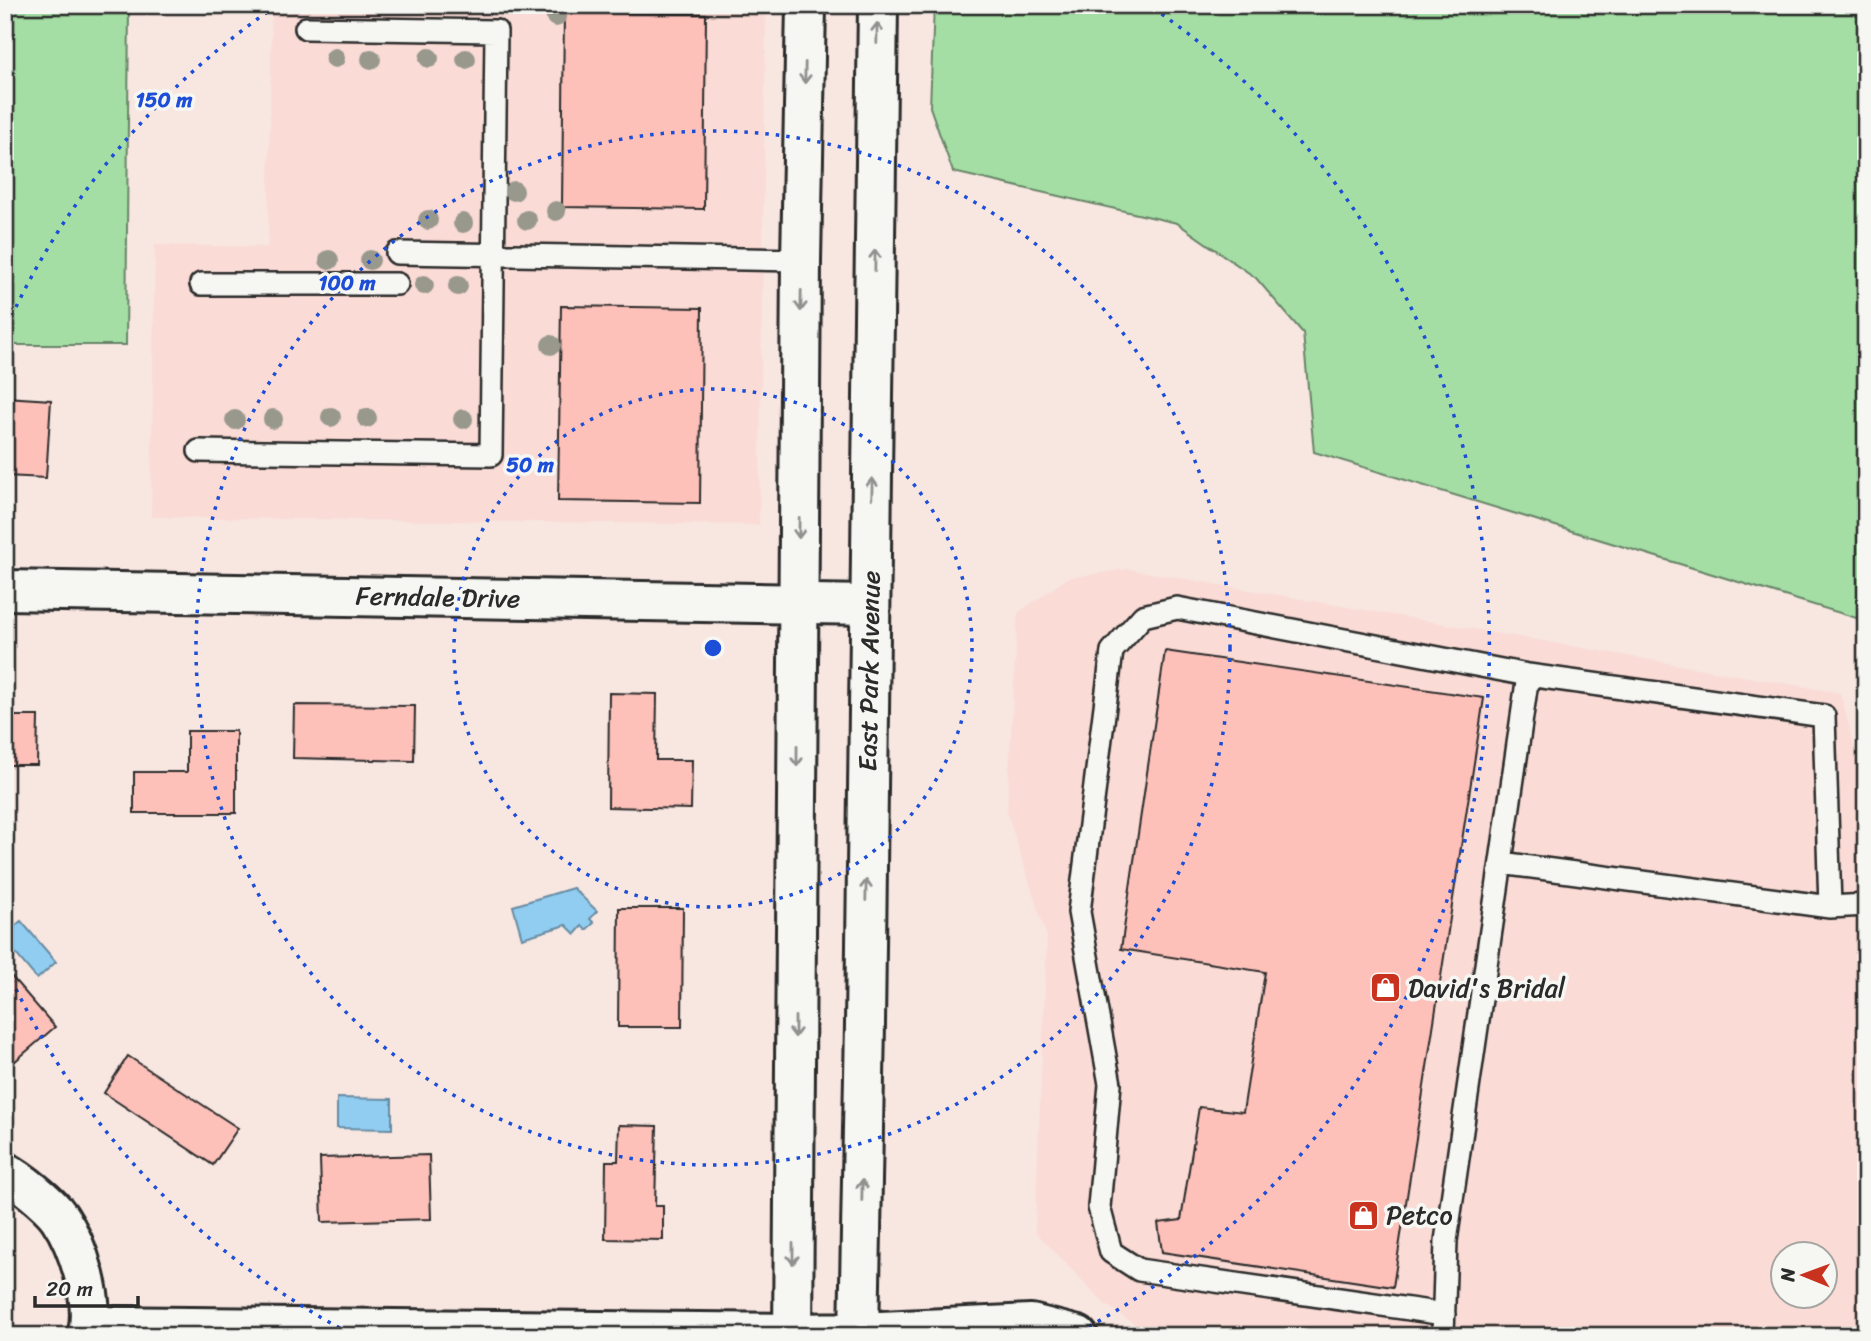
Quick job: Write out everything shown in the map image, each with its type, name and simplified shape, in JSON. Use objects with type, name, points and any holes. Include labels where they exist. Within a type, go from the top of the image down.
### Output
[{"type":"main road","points":[[793,1334],[801,260],[806,5]]},
{"type":"main road","name":"East Park Avenue","points":[[865,1335],[870,605],[878,5]]},
{"type":"main road","name":"Ferndale Drive","points":[[5,590],[870,605]]},
{"type":"main road","points":[[5,1172],[58,1215],[74,1244],[88,1294],[88,1331],[865,1335],[1031,1324],[1078,1336]]},
{"type":"lane","points":[[199,451],[491,455],[496,31],[306,29]]},
{"type":"lane","points":[[397,253],[801,260]]},
{"type":"lane","points":[[201,284],[397,284]]},
{"type":"lane","points":[[1528,675],[1446,1241],[1446,1330],[1139,1270],[1111,1252],[1099,1207],[1110,1084],[1079,912],[1112,651],[1143,616],[1177,608],[1528,675],[1824,716],[1830,907]]},
{"type":"lane","points":[[1501,863],[1830,907],[1866,905]]},
{"type":"shaded area","points":[[272,5],[766,5],[759,525],[151,517],[155,245],[268,247]]},
{"type":"shaded area","points":[[1128,569],[1840,693],[1866,791],[1866,1336],[1156,1336],[1104,1303],[1035,1231],[1047,937],[1007,812],[1018,613],[1068,578]]},
{"type":"green space","points":[[5,5],[129,5],[126,345],[5,345]]},
{"type":"green space","points":[[934,5],[1866,5],[1866,621],[1314,452],[1303,333],[1256,278],[1177,223],[953,172],[930,107]]},
{"type":"water","points":[[573,888],[597,911],[590,919],[594,923],[586,930],[582,926],[575,934],[566,925],[522,938],[513,906]]},
{"type":"water","points":[[21,921],[56,962],[37,979],[5,941],[5,934]]},
{"type":"water","points":[[337,1098],[392,1099],[392,1129],[337,1128]]},
{"type":"building","points":[[564,12],[706,14],[704,209],[562,207]]},
{"type":"building","points":[[561,306],[702,308],[700,503],[558,501]]},
{"type":"building","points":[[5,397],[51,400],[46,478],[5,476]]},
{"type":"building","points":[[1165,651],[1484,698],[1393,1287],[1162,1252],[1158,1223],[1181,1220],[1199,1107],[1243,1112],[1265,972],[1121,949]]},
{"type":"building","points":[[609,693],[657,694],[656,760],[692,760],[691,809],[608,807]]},
{"type":"building","points":[[294,705],[415,706],[414,761],[293,758]]},
{"type":"building","points":[[5,716],[38,716],[37,765],[5,765]]},
{"type":"building","points":[[187,731],[236,731],[236,813],[134,813],[134,772],[187,772]]},
{"type":"building","points":[[619,908],[683,908],[682,1027],[618,1027]]},
{"type":"building","points":[[5,969],[55,1027],[14,1062],[5,1051]]},
{"type":"building","points":[[128,1056],[238,1128],[213,1165],[104,1093]]},
{"type":"building","points":[[619,1125],[657,1126],[655,1206],[663,1206],[663,1240],[605,1239],[606,1161],[618,1161]]},
{"type":"building","points":[[429,1155],[431,1219],[322,1222],[320,1158]]},
{"type":"place","name":"David's Bridal","points":[[1385,988]]},
{"type":"place","name":"Petco","points":[[1363,1215]]}]
